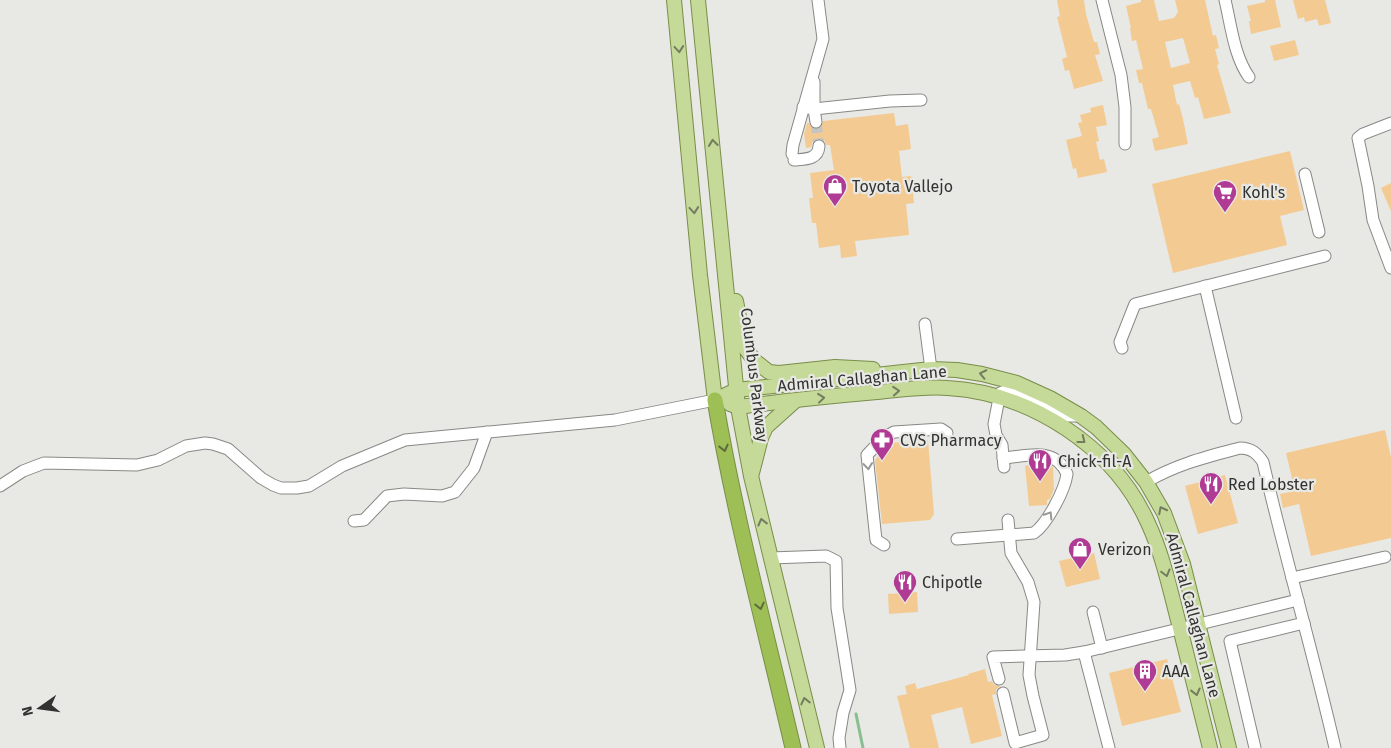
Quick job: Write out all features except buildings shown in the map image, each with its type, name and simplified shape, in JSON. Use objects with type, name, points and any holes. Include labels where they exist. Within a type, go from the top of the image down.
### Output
[{"type":"highway","points":[[714,400],[749,562],[793,748]]},
{"type":"main road","points":[[674,0],[714,400]]},
{"type":"main road","name":"Columbus Parkway","points":[[698,0],[738,407],[751,476],[817,748]]},
{"type":"main road","points":[[719,209],[745,348],[769,372],[779,373],[835,367],[925,369]]},
{"type":"main road","name":"Admiral Callaghan Lane","points":[[714,400],[736,390],[925,369],[974,372],[1017,383],[1050,398],[1081,416],[1110,440],[1146,482],[1164,513],[1183,564],[1229,748]]},
{"type":"main road","name":"Admiral Callaghan Lane","points":[[714,400],[738,407],[795,400],[946,388],[978,392],[1026,407],[1070,432],[1098,454],[1121,480],[1140,507],[1154,537],[1165,569],[1210,748]]},
{"type":"main road","points":[[751,476],[761,438],[766,427],[795,400]]},
{"type":"street","points":[[818,0],[823,39],[815,68],[809,108],[793,145],[793,157],[814,157],[819,152],[819,146]]},
{"type":"street","points":[[1102,0],[1121,75],[1125,107],[1125,144]]},
{"type":"street","points":[[1225,0],[1239,57],[1249,77]]},
{"type":"street","points":[[809,108],[921,100]]},
{"type":"street","points":[[809,108],[816,122]]},
{"type":"street","points":[[1391,123],[1363,134],[1358,138],[1373,220],[1391,268]]},
{"type":"street","points":[[1305,174],[1319,232]]},
{"type":"street","points":[[1122,348],[1120,342],[1135,304],[1325,256]]},
{"type":"street","points":[[1204,286],[1236,418]]},
{"type":"street","points":[[924,324],[925,369]]},
{"type":"street","points":[[957,539],[1034,533],[1042,527],[1064,486],[1067,474],[1061,462],[1049,454],[1004,463],[1002,445],[996,435],[994,424],[1000,393],[1007,390],[1040,403],[1065,416],[1081,416]]},
{"type":"street","points":[[0,486],[23,471],[44,463],[137,465],[158,460],[186,446],[205,443],[228,449],[273,485],[281,488],[297,488],[309,486],[342,466],[406,440],[615,420],[714,400]]},
{"type":"street","points":[[884,545],[876,540],[868,455],[883,438],[894,432],[941,429],[947,434]]},
{"type":"street","points":[[354,521],[364,520],[388,496],[404,494],[442,496],[455,492],[474,468],[487,432]]},
{"type":"street","points":[[1146,482],[1164,471],[1181,464],[1240,448],[1247,448],[1257,454],[1263,462],[1335,748]]},
{"type":"street","points":[[1003,693],[1015,743],[1043,735],[1032,696],[1029,675],[1034,602],[1028,582],[1011,553],[1008,520]]},
{"type":"street","points":[[771,558],[826,556],[836,561],[837,608],[850,690],[839,738],[840,748]]},
{"type":"street","points":[[1292,578],[1385,557]]},
{"type":"street","points":[[999,679],[994,657],[1066,655],[1084,652],[1298,600]]},
{"type":"street","points":[[1093,612],[1102,648]]},
{"type":"street","points":[[1256,748],[1230,641],[1304,623]]},
{"type":"street","points":[[1084,652],[1109,748]]},
{"type":"waterway","points":[[856,714],[863,748]]},
{"type":"tunnel","points":[[816,122],[819,146]]},
{"type":"place","name":"Toyota Vallejo","points":[[835,207]]},
{"type":"place","name":"Kohl's","points":[[1225,213]]},
{"type":"place","name":"CVS Pharmacy","points":[[882,461]]},
{"type":"place","name":"Chick-fil-A","points":[[1040,482]]},
{"type":"place","name":"Red Lobster","points":[[1211,505]]},
{"type":"place","name":"Verizon","points":[[1080,570]]},
{"type":"place","name":"Chipotle","points":[[905,603]]},
{"type":"place","name":"AAA","points":[[1145,692]]}]
